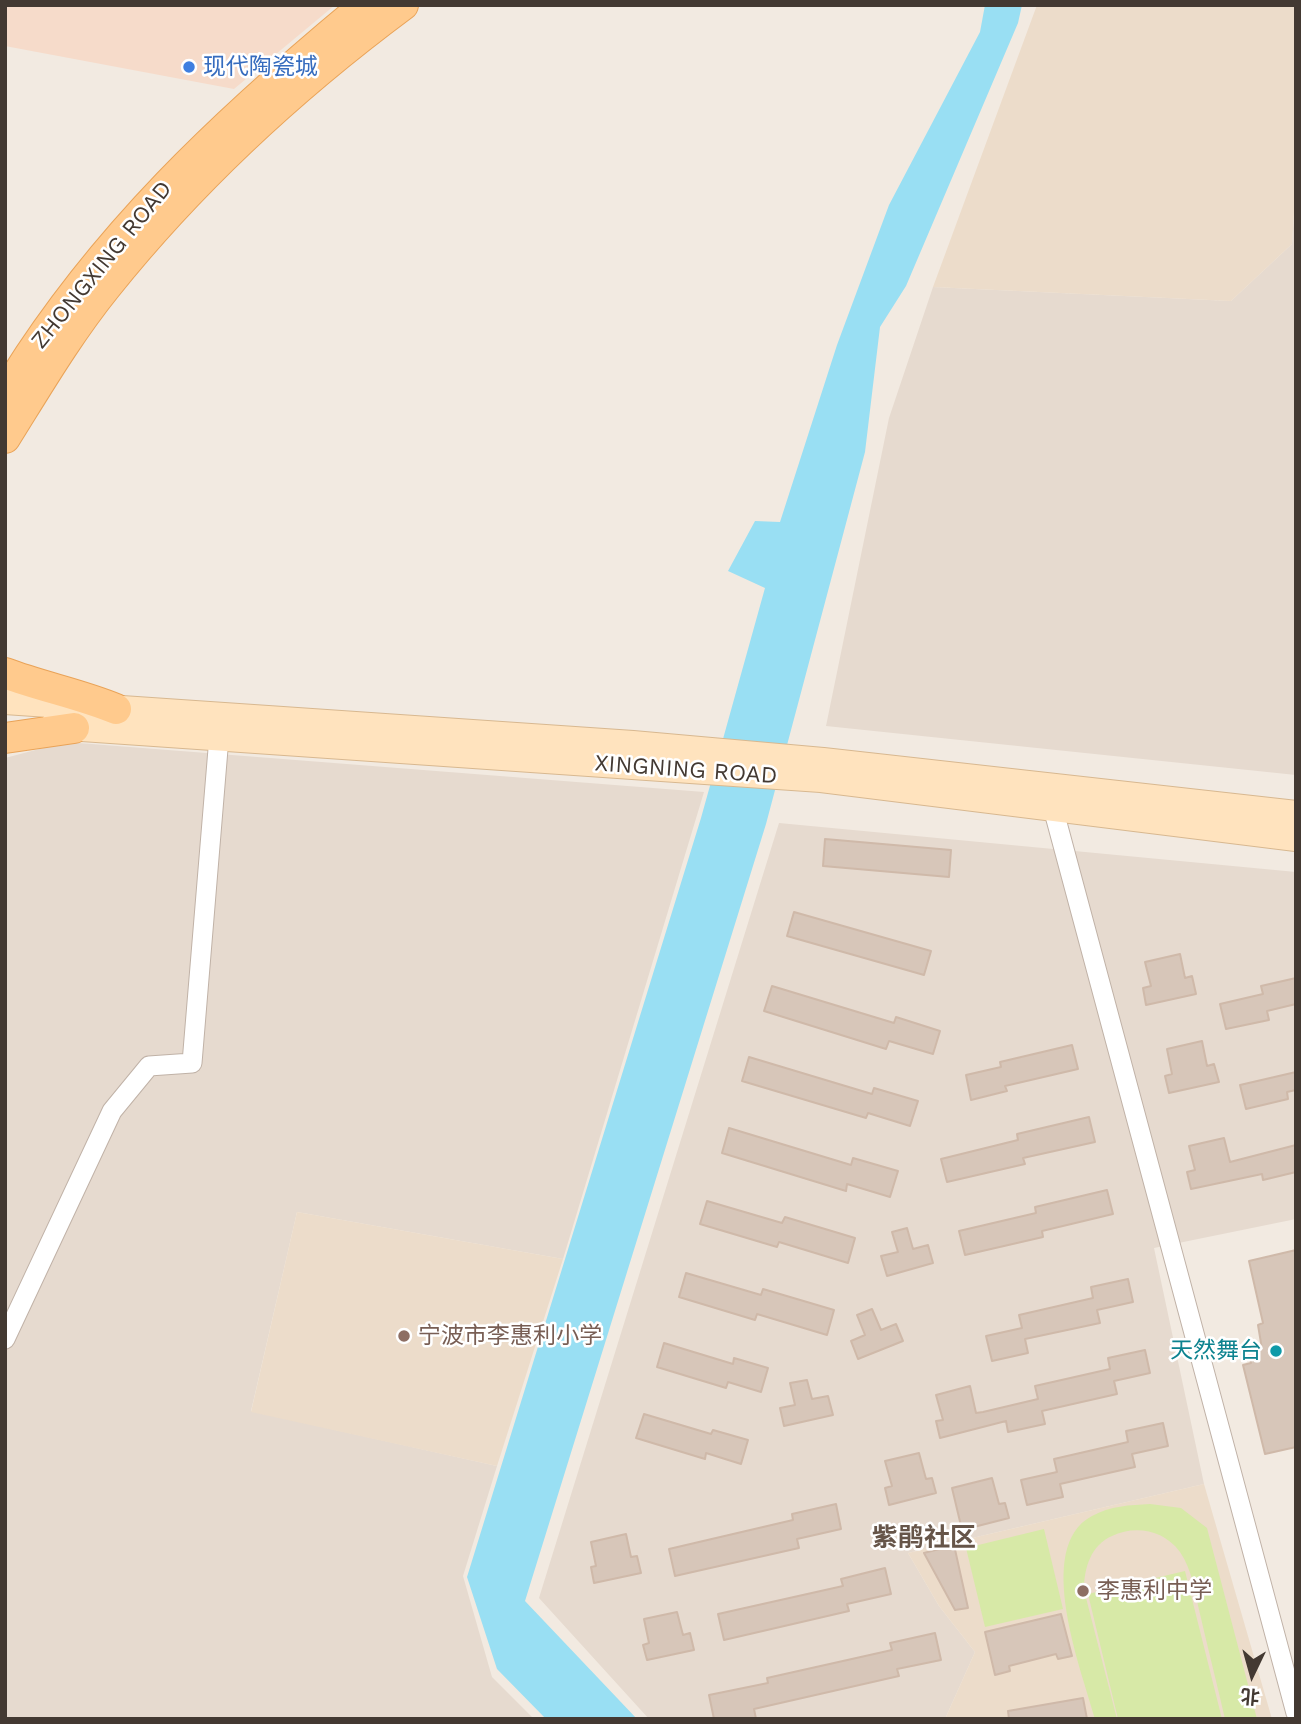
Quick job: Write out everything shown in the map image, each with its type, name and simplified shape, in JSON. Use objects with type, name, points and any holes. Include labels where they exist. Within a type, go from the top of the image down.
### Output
[{"type":"main road","points":[[184,179],[275,80],[365,5]]},
{"type":"main road","points":[[184,179],[280,106],[403,5]]},
{"type":"main road","name":"ZHONGXING ROAD","points":[[5,394],[87,275],[184,179]]},
{"type":"main road","name":"ZHONGXING ROAD","points":[[5,438],[43,376],[184,179]]},
{"type":"main road","name":"XINGNING ROAD","points":[[5,673],[38,685],[79,694],[116,709]]},
{"type":"main road","name":"XINGNING ROAD","points":[[5,701],[822,770],[1296,814]]},
{"type":"main road","name":"XINGNING ROAD","points":[[5,725],[632,754]]},
{"type":"main road","name":"XINGNING ROAD","points":[[5,737],[74,728]]},
{"type":"main road","name":"XINGNING ROAD","points":[[822,770],[1053,808],[1296,838]]},
{"type":"street","points":[[5,1339],[112,1111],[149,1066],[192,1063],[219,737]]},
{"type":"street","points":[[1053,808],[1296,1713]]},
{"type":"shaded area","name":"现代陶瓷城","points":[[5,5],[335,5],[234,89],[5,46]]},
{"type":"shaded area","points":[[1037,5],[1296,5],[1296,182],[1292,244],[1231,301],[933,287]]},
{"type":"shaded area","points":[[1296,182],[1296,775],[826,726],[889,418],[933,287],[1231,301],[1292,244]]},
{"type":"shaded area","points":[[66,742],[704,792],[563,1259],[297,1212],[251,1411],[497,1466],[463,1576],[492,1677],[534,1719],[5,1719],[5,758]]},
{"type":"shaded area","points":[[779,823],[1296,872],[1296,1219],[1154,1248],[1204,1484],[908,1553],[939,1606],[975,1652],[945,1719],[649,1719],[539,1598]]},
{"type":"shaded area","name":"宁波市李惠利小学","points":[[297,1212],[563,1259],[497,1466],[251,1412]]},
{"type":"shaded area","name":"李惠利中学","points":[[1204,1484],[1272,1719],[945,1719],[975,1652],[939,1606],[908,1553]]},
{"type":"green space","points":[[1150,1504],[1181,1508],[1207,1528],[1257,1719],[1225,1719],[1187,1566],[1180,1552],[1166,1539],[1158,1534],[1139,1530],[1121,1533],[1105,1540],[1094,1551],[1085,1574],[1084,1590],[1117,1719],[1095,1719],[1067,1611],[1064,1581],[1066,1554],[1075,1532],[1092,1516],[1113,1508]]},
{"type":"green space","points":[[1044,1529],[1063,1609],[985,1627],[966,1548]]},
{"type":"green space","points":[[1185,1571],[1222,1719],[1118,1719],[1088,1594]]},
{"type":"water","points":[[985,5],[1022,5],[1018,23],[906,286],[880,327],[865,452],[766,824],[525,1601],[637,1719],[546,1719],[497,1669],[467,1577],[701,818],[765,588],[728,571],[755,521],[780,522],[837,345],[889,205],[980,32]]},
{"type":"building","points":[[825,839],[951,850],[949,877],[823,866]]},
{"type":"building","points":[[794,912],[931,951],[924,975],[787,936]]},
{"type":"building","points":[[1180,954],[1185,978],[1192,976],[1196,994],[1146,1005],[1143,988],[1151,986],[1145,962]]},
{"type":"building","points":[[1296,978],[1296,1004],[1267,1011],[1269,1020],[1226,1029],[1220,1004],[1263,994],[1261,986]]},
{"type":"building","points":[[772,986],[894,1023],[896,1017],[940,1031],[933,1054],[889,1041],[886,1049],[764,1011]]},
{"type":"building","points":[[1202,1041],[1207,1066],[1214,1064],[1219,1082],[1169,1093],[1165,1076],[1172,1074],[1167,1049]]},
{"type":"building","points":[[1072,1045],[1078,1069],[1005,1086],[1007,1091],[971,1100],[966,1075],[1001,1067],[1000,1062]]},
{"type":"building","points":[[749,1057],[872,1094],[874,1088],[918,1101],[910,1126],[868,1113],[866,1118],[742,1081]]},
{"type":"building","points":[[1296,1072],[1296,1090],[1287,1092],[1288,1099],[1246,1109],[1240,1085]]},
{"type":"building","points":[[1089,1117],[1095,1142],[1023,1158],[1025,1164],[947,1182],[941,1159],[1018,1140],[1017,1134]]},
{"type":"building","points":[[729,1128],[851,1165],[853,1158],[898,1171],[890,1197],[847,1184],[846,1191],[722,1153]]},
{"type":"building","points":[[1224,1138],[1230,1162],[1296,1145],[1296,1172],[1263,1180],[1262,1174],[1191,1189],[1187,1172],[1195,1170],[1189,1146]]},
{"type":"building","points":[[1107,1190],[1113,1214],[1042,1231],[1043,1237],[965,1255],[959,1231],[1036,1213],[1035,1207]]},
{"type":"building","points":[[707,1201],[782,1223],[785,1217],[855,1238],[848,1263],[779,1242],[777,1247],[700,1224]]},
{"type":"building","points":[[907,1228],[913,1249],[928,1245],[933,1263],[887,1276],[881,1256],[898,1252],[892,1232]]},
{"type":"building","name":"天然舞台","points":[[1296,1250],[1296,1447],[1265,1454],[1243,1365],[1251,1363],[1249,1352],[1262,1349],[1258,1325],[1263,1323],[1249,1261]]},
{"type":"building","points":[[686,1273],[761,1295],[763,1289],[834,1310],[827,1335],[757,1314],[755,1320],[679,1297]]},
{"type":"building","points":[[1128,1279],[1133,1302],[1097,1310],[1100,1323],[1025,1339],[1028,1353],[992,1361],[986,1336],[1022,1328],[1019,1315],[1093,1298],[1091,1287]]},
{"type":"building","points":[[872,1309],[881,1330],[896,1324],[903,1341],[858,1359],[851,1341],[865,1335],[857,1315]]},
{"type":"building","points":[[664,1343],[733,1364],[734,1358],[768,1368],[761,1392],[728,1382],[726,1388],[657,1367]]},
{"type":"building","points":[[1145,1350],[1150,1373],[1114,1381],[1117,1394],[1042,1411],[1045,1424],[1008,1432],[1006,1421],[940,1438],[936,1421],[943,1420],[936,1395],[970,1386],[976,1413],[983,1412],[1038,1399],[1035,1386],[1110,1369],[1108,1358]]},
{"type":"building","points":[[807,1380],[812,1399],[828,1396],[833,1415],[784,1426],[780,1408],[795,1405],[790,1383]]},
{"type":"building","points":[[644,1414],[711,1434],[713,1430],[748,1440],[741,1464],[706,1453],[705,1459],[636,1438]]},
{"type":"building","points":[[1163,1423],[1168,1446],[1132,1454],[1135,1467],[1060,1484],[1063,1497],[1027,1505],[1021,1480],[1057,1472],[1054,1459],[1128,1442],[1126,1431]]},
{"type":"building","points":[[919,1453],[926,1479],[932,1478],[936,1493],[889,1505],[885,1488],[892,1486],[885,1461]]},
{"type":"building","points":[[992,1478],[999,1504],[1005,1503],[1009,1518],[962,1530],[952,1488]]},
{"type":"building","points":[[836,1504],[841,1529],[797,1539],[799,1548],[675,1576],[669,1549],[793,1520],[792,1514]]},
{"type":"building","points":[[626,1534],[631,1557],[637,1556],[641,1573],[594,1583],[591,1567],[596,1566],[591,1542]]},
{"type":"building","points":[[954,1545],[968,1608],[955,1610],[924,1553]]},
{"type":"building","points":[[885,1568],[891,1594],[847,1604],[849,1611],[724,1640],[718,1614],[843,1586],[841,1579]]},
{"type":"building","points":[[677,1612],[683,1635],[690,1633],[694,1650],[647,1660],[643,1645],[649,1643],[644,1619]]},
{"type":"building","points":[[1061,1614],[1072,1656],[1058,1659],[1056,1654],[1009,1666],[1010,1671],[995,1675],[985,1632]]},
{"type":"building","points":[[935,1633],[941,1660],[897,1669],[899,1676],[754,1709],[756,1719],[714,1719],[709,1695],[768,1683],[767,1678],[892,1650],[890,1643]]},
{"type":"building","points":[[1083,1698],[1087,1719],[1009,1719],[1008,1711]]},
{"type":"place","name":"现代陶瓷城","points":[[189,67]]},
{"type":"place","name":"宁波市李惠利小学","points":[[404,1336]]},
{"type":"place","name":"天然舞台","points":[[1276,1351]]},
{"type":"place","name":"李惠利中学","points":[[1083,1591]]},
{"type":"district","name":"紫鹃社区","points":[[924,1538]]}]
